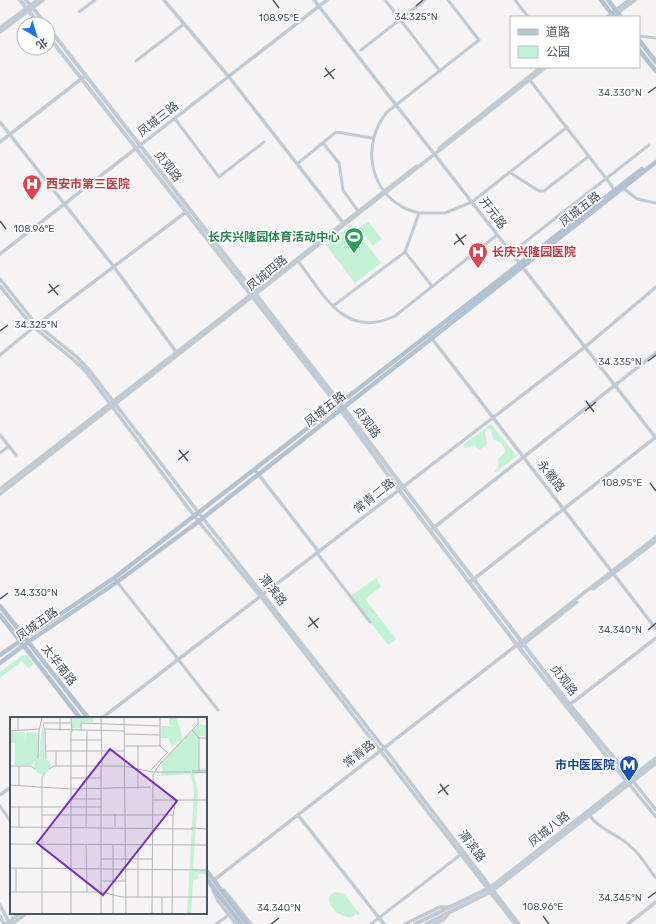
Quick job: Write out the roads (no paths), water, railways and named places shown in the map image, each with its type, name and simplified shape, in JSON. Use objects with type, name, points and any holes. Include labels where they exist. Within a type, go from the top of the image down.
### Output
[{"type":"main road","points":[[20,0],[32,16]]},
{"type":"main road","points":[[26,0],[39,16]]},
{"type":"main road","points":[[32,7],[38,0]]},
{"type":"main road","points":[[0,32],[43,0]]},
{"type":"main road","points":[[600,0],[614,15]]},
{"type":"main road","points":[[608,0],[614,15]]},
{"type":"main road","points":[[0,28],[28,10]]},
{"type":"main road","name":"贞观路","points":[[56,38],[138,147],[341,407],[520,644],[630,781]]},
{"type":"main road","points":[[640,41],[656,62]]},
{"type":"main road","name":"贞观路","points":[[56,45],[84,77]]},
{"type":"main road","points":[[640,51],[656,71]]},
{"type":"main road","name":"贞观路","points":[[138,147],[186,212],[253,295]]},
{"type":"main road","name":"凤城五路","points":[[521,266],[656,159]]},
{"type":"main road","name":"凤城五路","points":[[0,655],[22,639],[116,580],[197,515],[257,472],[656,162]]},
{"type":"main road","name":"凤城五路","points":[[0,663],[23,645],[201,520],[257,472]]},
{"type":"main road","name":"太华南路","points":[[0,606],[22,639],[23,645],[79,717]]},
{"type":"main road","name":"太华南路","points":[[0,615],[22,639],[28,642],[87,717]]},
{"type":"main road","name":"凤城八路","points":[[415,924],[436,916],[490,889],[630,781],[656,758]]},
{"type":"main road","name":"凤城八路","points":[[630,781],[656,763]]},
{"type":"main road","points":[[207,872],[212,882],[241,924]]},
{"type":"main road","points":[[207,879],[212,882]]},
{"type":"main road","points":[[223,898],[247,924]]},
{"type":"main road","name":"凤城八路","points":[[426,924],[436,916]]},
{"type":"street","points":[[79,12],[95,0]]},
{"type":"street","points":[[164,0],[229,77],[344,224]]},
{"type":"street","name":"开元路","points":[[314,0],[656,438]]},
{"type":"street","name":"凤城三路","points":[[0,254],[327,0]]},
{"type":"street","points":[[385,0],[440,71]]},
{"type":"street","points":[[361,50],[425,0]]},
{"type":"street","points":[[448,0],[479,40],[396,105],[381,119],[372,138],[372,155],[374,172],[385,192],[402,207],[418,214],[445,212],[472,202],[567,127]]},
{"type":"street","points":[[515,0],[527,16]]},
{"type":"street","points":[[614,15],[629,0]]},
{"type":"street","points":[[614,15],[635,0]]},
{"type":"street","points":[[136,61],[184,24]]},
{"type":"street","points":[[640,36],[656,38]]},
{"type":"street","name":"凤城四路","points":[[253,295],[434,154],[540,68]]},
{"type":"street","name":"凤城四路","points":[[528,79],[544,68]]},
{"type":"street","points":[[0,142],[84,77]]},
{"type":"street","points":[[528,79],[616,190]]},
{"type":"street","points":[[174,119],[219,177],[264,142]]},
{"type":"street","points":[[0,122],[114,267],[177,353]]},
{"type":"street","points":[[297,164],[336,132],[372,138]]},
{"type":"street","points":[[323,143],[339,163],[342,190],[358,211]]},
{"type":"street","points":[[511,252],[649,145]]},
{"type":"street","points":[[509,172],[539,191],[544,191],[589,156]]},
{"type":"street","points":[[624,188],[637,199],[656,203]]},
{"type":"street","name":"凤城四路","points":[[0,494],[177,353],[298,261],[358,211],[385,192]]},
{"type":"street","points":[[0,355],[35,326],[186,212]]},
{"type":"street","points":[[333,306],[405,252],[418,214]]},
{"type":"street","points":[[298,261],[338,313],[347,318],[361,322],[376,323],[395,316],[497,235]]},
{"type":"street","points":[[405,252],[432,286]]},
{"type":"street","name":"渭滨路","points":[[0,279],[35,326]]},
{"type":"street","name":"渭滨路","points":[[0,286],[35,326],[78,358],[197,515],[519,924]]},
{"type":"street","name":"常青二路","points":[[103,717],[178,658],[262,596],[585,347],[656,287]]},
{"type":"street","name":"永徽路","points":[[431,336],[656,629]]},
{"type":"street","points":[[432,529],[656,353]]},
{"type":"street","name":"凤城四路","points":[[0,489],[112,404]]},
{"type":"street","points":[[0,435],[16,455]]},
{"type":"street","points":[[472,581],[656,438]]},
{"type":"street","points":[[0,453],[9,446]]},
{"type":"street","points":[[257,472],[370,622]]},
{"type":"street","points":[[613,572],[656,537]]},
{"type":"street","points":[[613,572],[656,540]]},
{"type":"street","name":"常青路","points":[[212,882],[382,749],[613,572]]},
{"type":"street","points":[[116,580],[218,710]]},
{"type":"street","points":[[569,706],[656,638]]},
{"type":"street","name":"贞观路","points":[[630,781],[656,810]]},
{"type":"street","name":"贞观路","points":[[630,781],[656,817]]},
{"type":"street","points":[[0,795],[10,788]]},
{"type":"street","points":[[0,806],[10,821]]},
{"type":"street","points":[[588,814],[595,823],[634,849],[656,878]]},
{"type":"street","points":[[298,815],[384,924]]},
{"type":"street","points":[[371,924],[462,853]]},
{"type":"street","points":[[212,882],[218,901],[236,924]]},
{"type":"street","points":[[212,882],[251,924]]},
{"type":"street","name":"渭滨路","points":[[490,889],[515,924]]},
{"type":"street","points":[[628,924],[656,902]]},
{"type":"street","points":[[0,905],[8,924]]},
{"type":"street","name":"凤城八路","points":[[405,924],[440,907],[450,909],[443,920],[434,924]]},
{"type":"street","points":[[8,924],[19,914]]},
{"type":"street","points":[[8,924],[25,914]]},
{"type":"street","points":[[216,924],[229,915]]},
{"type":"street","points":[[0,916],[8,924]]},
{"type":"place","name":"西安市第三医院","points":[[32,201]]},
{"type":"place","name":"长庆兴隆园体育活动中心","points":[[354,254]]},
{"type":"place","name":"长庆兴隆园医院","points":[[478,269]]},
{"type":"place","name":"市中医医院","points":[[629,782]]}]
